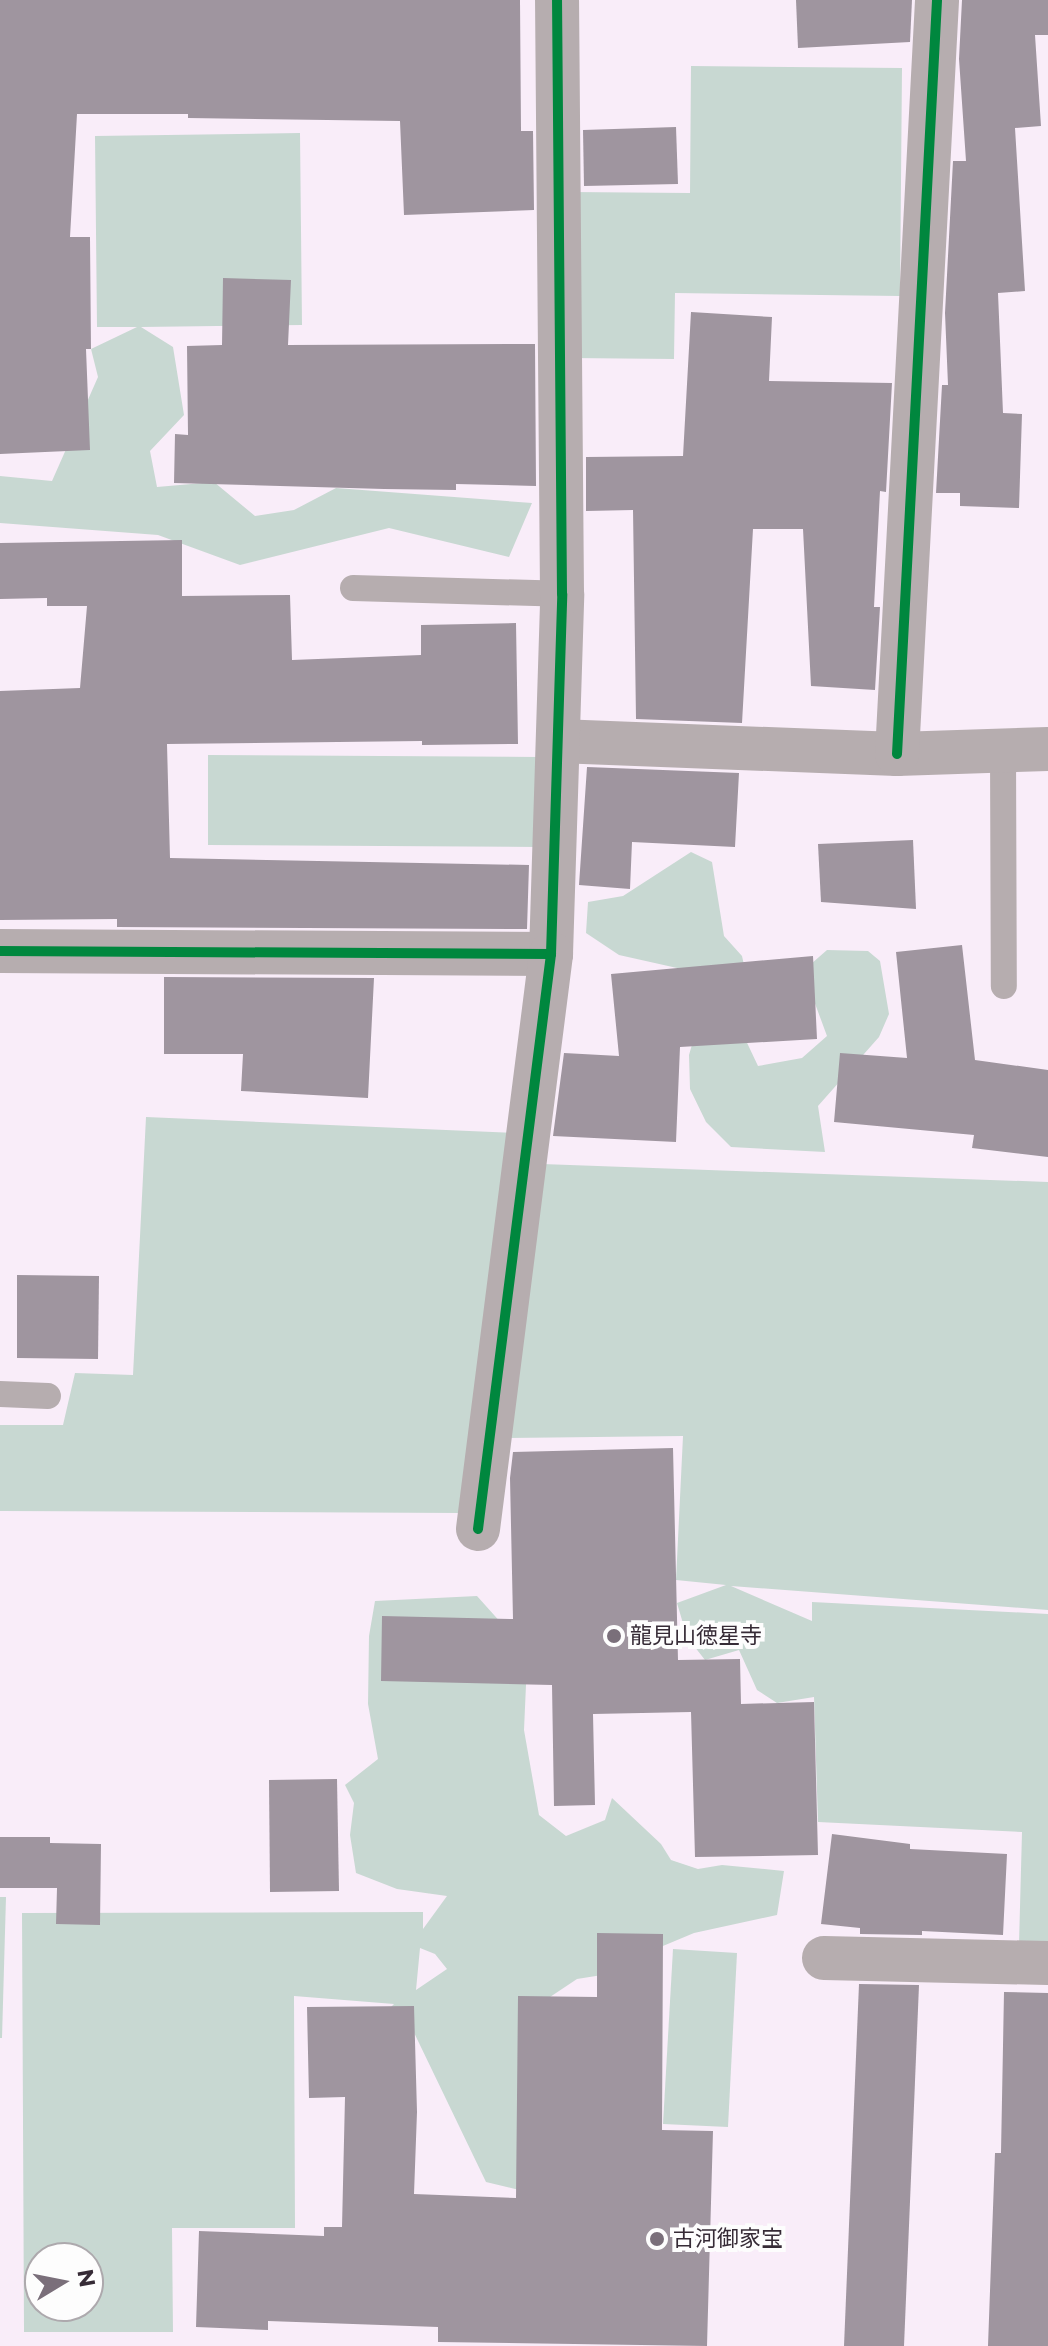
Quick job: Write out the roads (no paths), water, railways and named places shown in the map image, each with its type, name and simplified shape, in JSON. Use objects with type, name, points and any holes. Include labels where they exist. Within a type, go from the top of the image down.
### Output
[{"type":"street","points":[[478,1529],[551,954],[562,594],[557,0]]},
{"type":"street","points":[[897,754],[937,0]]},
{"type":"street","points":[[558,741],[897,754],[1048,749]]},
{"type":"street","points":[[0,951],[551,954]]},
{"type":"street","points":[[824,1958],[1048,1963]]},
{"type":"lane","points":[[353,588],[562,594]]},
{"type":"lane","points":[[1003,751],[1004,986]]},
{"type":"lane","points":[[0,1394],[48,1396]]},
{"type":"place","name":"龍見山徳星寺","points":[[614,1636]]},
{"type":"place","name":"古河御家宝","points":[[657,2239]]}]
